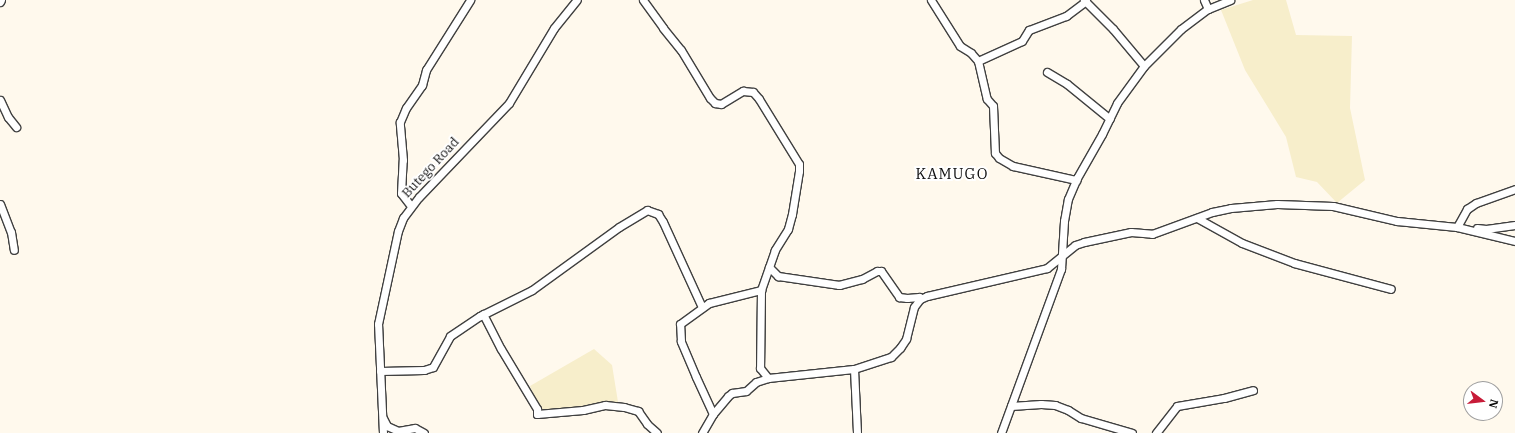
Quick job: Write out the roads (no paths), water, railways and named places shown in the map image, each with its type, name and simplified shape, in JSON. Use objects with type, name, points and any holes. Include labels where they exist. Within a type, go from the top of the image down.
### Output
[{"type":"street","points":[[411,206],[401,193],[402,160],[400,122],[406,108],[422,85],[426,70],[470,0]]},
{"type":"street","name":"Butego Road","points":[[383,433],[378,324],[398,231],[411,206],[504,111],[516,94],[554,28],[577,0]]},
{"type":"street","points":[[643,0],[681,50],[710,98],[715,103],[721,104],[742,91],[752,92],[759,99],[796,157],[799,171],[792,214],[788,229],[775,250],[761,290],[760,368],[756,382]]},
{"type":"street","points":[[931,0],[960,46],[971,53],[978,61],[988,99],[993,106],[995,152],[999,158],[1013,166],[1076,180]]},
{"type":"street","points":[[1204,0],[1208,9]]},
{"type":"street","points":[[1001,433],[1061,269],[1064,221],[1068,199],[1076,180],[1117,103],[1144,66],[1181,29],[1208,9],[1230,0]]},
{"type":"street","points":[[978,61],[1022,41],[1029,30],[1066,16],[1085,1],[1113,29],[1144,66]]},
{"type":"street","points":[[1047,72],[1067,84],[1110,118]]},
{"type":"street","points":[[0,100],[8,117],[16,127]]},
{"type":"street","points":[[1457,227],[1467,210],[1476,203],[1515,189]]},
{"type":"street","points":[[0,204],[11,232],[14,250]]},
{"type":"street","points":[[764,280],[778,276],[844,285],[862,279],[877,271],[881,271],[898,297],[920,298],[990,280],[1047,268],[1063,253],[1075,245],[1084,242],[1131,232],[1152,234],[1212,212],[1231,208],[1277,204],[1314,204],[1333,206],[1397,221],[1457,227],[1515,241]]},
{"type":"street","points":[[380,371],[418,370],[434,367],[450,336],[483,314],[532,290],[619,227],[647,210],[658,214],[663,222],[702,307]]},
{"type":"street","points":[[1197,218],[1242,243],[1294,263],[1391,289]]},
{"type":"street","points":[[1457,227],[1464,226],[1486,229],[1515,225]]},
{"type":"street","points":[[769,267],[778,276]]},
{"type":"street","points":[[713,414],[696,377],[679,331],[680,324],[684,319],[709,303],[761,290]]},
{"type":"street","points":[[702,433],[713,414],[732,393],[746,391],[756,382],[768,378],[854,369],[891,357],[906,339],[914,307],[920,298]]},
{"type":"street","points":[[483,314],[501,349],[537,409],[537,414],[583,410],[605,405],[624,406],[638,411],[647,424],[657,433]]},
{"type":"street","points":[[760,368],[768,378]]},
{"type":"street","points":[[854,369],[857,433]]},
{"type":"street","points":[[1156,433],[1177,406],[1224,398],[1253,390]]},
{"type":"street","points":[[1010,406],[1041,404],[1055,405],[1068,410],[1081,418],[1132,433]]},
{"type":"street","points":[[383,417],[387,426],[398,431],[416,428],[424,433]]},
{"type":"district","name":"KAMUGO","points":[[952,174]]}]
